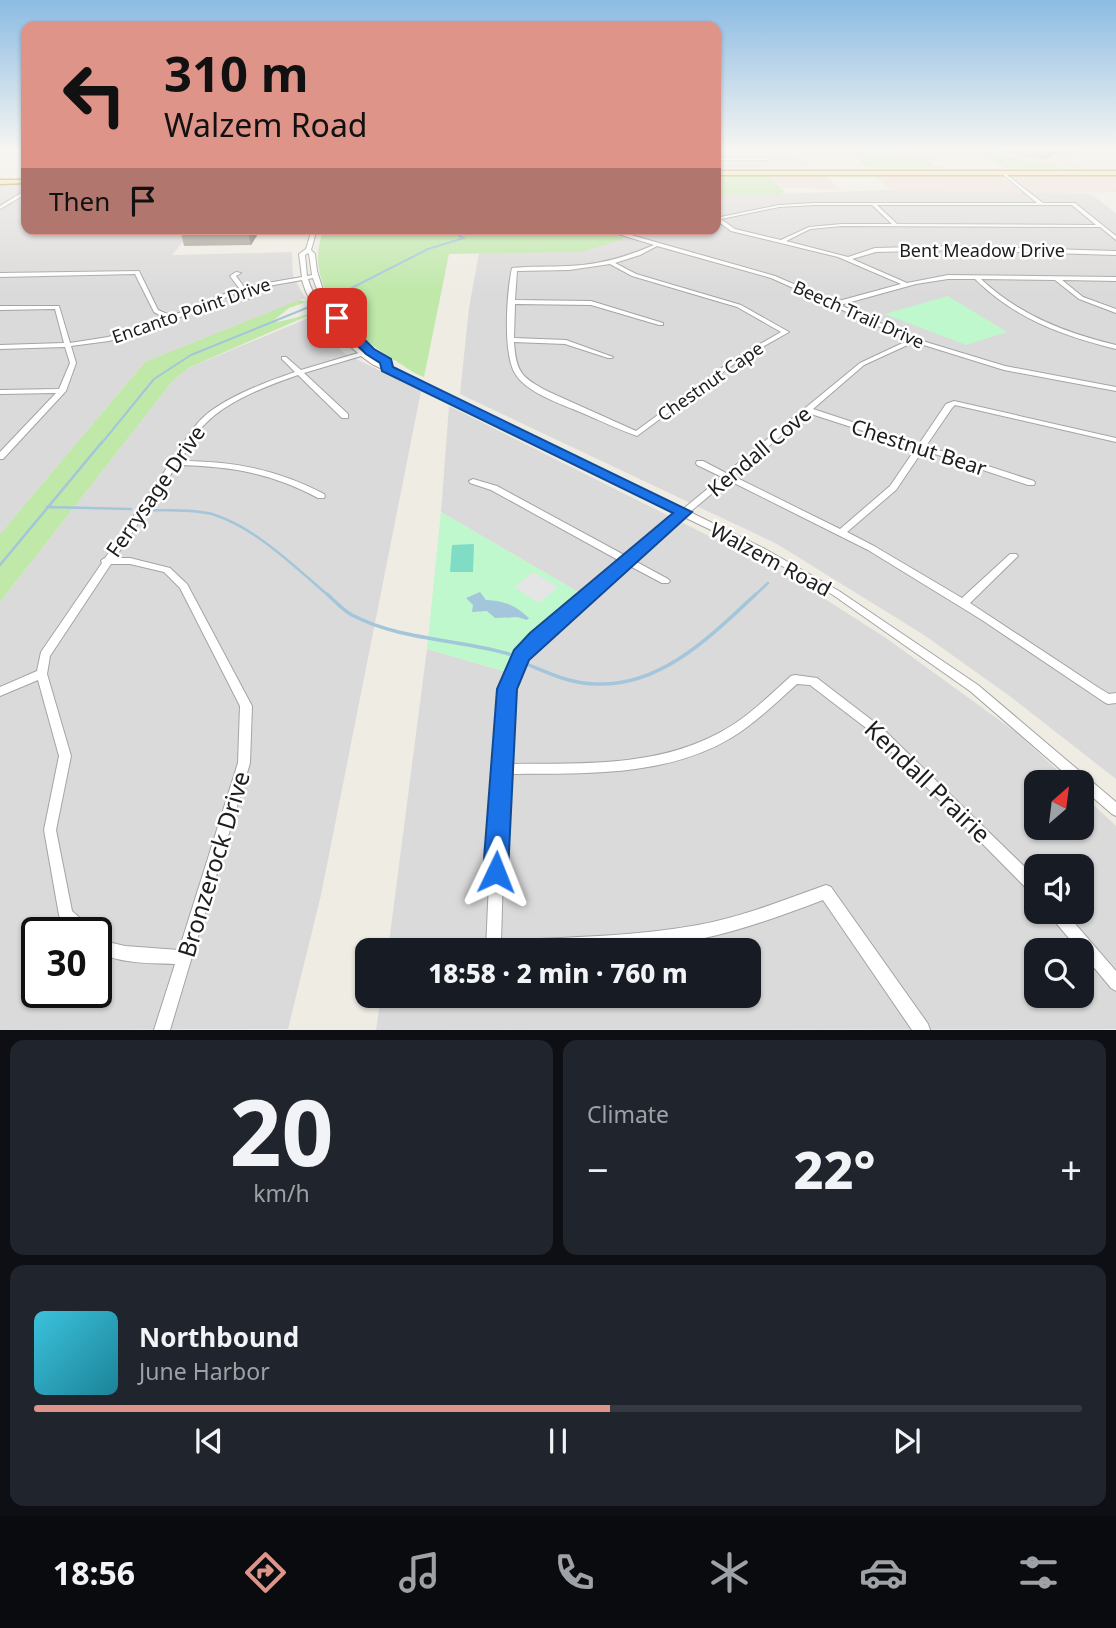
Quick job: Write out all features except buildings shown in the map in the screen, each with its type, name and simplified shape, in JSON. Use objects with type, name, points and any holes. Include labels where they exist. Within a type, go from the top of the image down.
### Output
[{"type":"street","points":[[0,208],[15,198]]},
{"type":"street","points":[[1035,198],[1042,204]]},
{"type":"street","points":[[872,203],[895,224]]},
{"type":"street","points":[[721,218],[791,205],[1073,204],[1116,238]]},
{"type":"street","points":[[721,223],[727,228],[848,259],[907,285]]},
{"type":"street","points":[[781,242],[801,230],[818,226],[1100,226]]},
{"type":"street","points":[[304,277],[302,254],[308,250],[313,235]]},
{"type":"street","name":"Beech Trail Drive","points":[[622,235],[773,278],[914,340],[1004,368],[1116,389]]},
{"type":"street","points":[[610,357],[555,340],[511,340],[514,269],[579,268],[613,264],[655,246]]},
{"type":"street","name":"Bent Meadow Drive","points":[[848,259],[875,250],[954,248],[1116,253]]},
{"type":"street","name":"Walzem Road","points":[[308,250],[312,254],[314,276],[325,303],[370,351],[386,362],[387,369]]},
{"type":"street","name":"Chestnut Cape","points":[[511,340],[516,372],[530,386],[637,434],[736,360],[786,332],[739,306],[634,275],[613,264]]},
{"type":"street","points":[[0,275],[137,272],[156,310],[173,319]]},
{"type":"street","points":[[238,273],[233,276],[247,298]]},
{"type":"street","name":"Encanto Point Drive","points":[[0,346],[67,345],[129,334],[173,319],[241,289],[314,276]]},
{"type":"street","name":"Walzem Road","points":[[304,277],[325,319],[362,354],[387,369],[762,551],[836,593],[915,645],[1019,724],[1116,810]]},
{"type":"street","points":[[835,304],[948,277],[1116,279]]},
{"type":"street","points":[[976,277],[995,297],[1026,316],[1063,331],[1116,347]]},
{"type":"street","points":[[1056,278],[1081,298],[1116,311]]},
{"type":"street","points":[[513,302],[591,303],[661,324]]},
{"type":"street","points":[[0,308],[57,307],[72,363],[62,391],[0,457]]},
{"type":"street","name":"Kendall Cove","points":[[493,938],[500,769],[507,689],[521,656],[626,561],[863,364],[914,340]]},
{"type":"street","name":"Ferrysage Drive","points":[[42,674],[45,655],[191,433],[215,411],[252,390],[362,354]]},
{"type":"street","points":[[284,358],[345,416]]},
{"type":"street","points":[[0,392],[62,391]]},
{"type":"street","points":[[841,533],[893,488],[949,406],[954,403],[1116,440]]},
{"type":"street","name":"Chestnut Bear","points":[[808,410],[1031,483]]},
{"type":"street","points":[[171,463],[219,464],[256,469],[304,486],[321,496]]},
{"type":"street","points":[[700,463],[841,533],[963,603],[1108,699],[1116,698]]},
{"type":"street","points":[[473,481],[494,488],[665,581]]},
{"type":"street","points":[[963,603],[1013,556]]},
{"type":"street","name":"Bronzerock Drive","points":[[106,561],[130,561],[167,570],[184,586],[246,706],[244,763],[162,1030]]},
{"type":"street","points":[[0,692],[42,674],[65,756],[50,830],[68,917]]},
{"type":"street","name":"Kendall Prairie","points":[[500,769],[628,765],[679,754],[723,737],[764,710],[795,679],[813,681],[878,731],[1024,876]]},
{"type":"street","points":[[650,938],[697,932],[765,914],[826,892],[922,1030]]},
{"type":"street","points":[[1066,924],[1116,982]]},
{"type":"street","points":[[112,950],[131,954],[184,957]]},
{"type":"shaded area","points":[[0,198],[21,198],[21,235],[188,235],[172,255],[292,252],[293,276],[305,298],[145,362],[0,534]]},
{"type":"shaded area","points":[[721,198],[1096,198],[1116,213],[1116,779],[1011,697],[924,635],[777,544],[460,394],[469,308],[479,253],[622,239],[612,235],[721,235]]},
{"type":"shaded area","points":[[311,317],[344,353],[421,391],[321,895],[288,1029],[0,1030],[0,602],[171,383],[188,368]]},
{"type":"shaded area","points":[[449,406],[789,576],[886,638],[1017,733],[1057,770],[1024,770],[1024,840],[1094,840],[1094,805],[1116,826],[1116,1029],[376,1030],[379,1008],[761,1008],[761,938],[390,938],[427,649],[503,671],[526,640],[580,593],[441,512]]},
{"type":"shaded area","points":[[533,572],[558,587],[539,603],[514,587]]},
{"type":"green space","points":[[322,235],[613,235],[624,239],[581,252],[449,254],[424,377],[375,347],[345,320],[324,287],[319,269]]},
{"type":"green space","points":[[948,296],[1007,332],[966,345],[885,314]]},
{"type":"green space","points":[[299,300],[306,302],[289,308],[274,320],[278,322],[314,313],[188,368],[171,383],[0,602],[0,534],[145,362]]},
{"type":"green space","points":[[441,512],[580,593],[526,640],[503,671],[427,649]]},
{"type":"green space","points":[[474,544],[473,572],[450,572],[452,545]]},
{"type":"water","points":[[480,592],[486,600],[510,605],[529,618],[495,618],[487,611],[472,612],[473,605],[466,598]]},
{"type":"waterway","points":[[332,298],[428,249],[464,238],[460,235]]},
{"type":"waterway","points":[[101,444],[154,379],[191,355],[309,307]]},
{"type":"waterway","points":[[48,507],[102,442]]},
{"type":"waterway","points":[[0,565],[48,507]]},
{"type":"waterway","points":[[48,507],[131,509]]},
{"type":"waterway","points":[[150,510],[200,512],[231,521],[261,539],[329,596]]},
{"type":"waterway","points":[[754,596],[768,583]]},
{"type":"waterway","points":[[327,594],[352,615],[389,630],[509,654]]},
{"type":"waterway","points":[[529,665],[587,684],[620,683],[642,677],[684,656],[756,594]]},
{"type":"route","points":[[337,318],[370,351],[386,362],[387,369],[684,512],[537,638],[521,656],[513,671],[507,689],[500,769],[496,872]]}]
